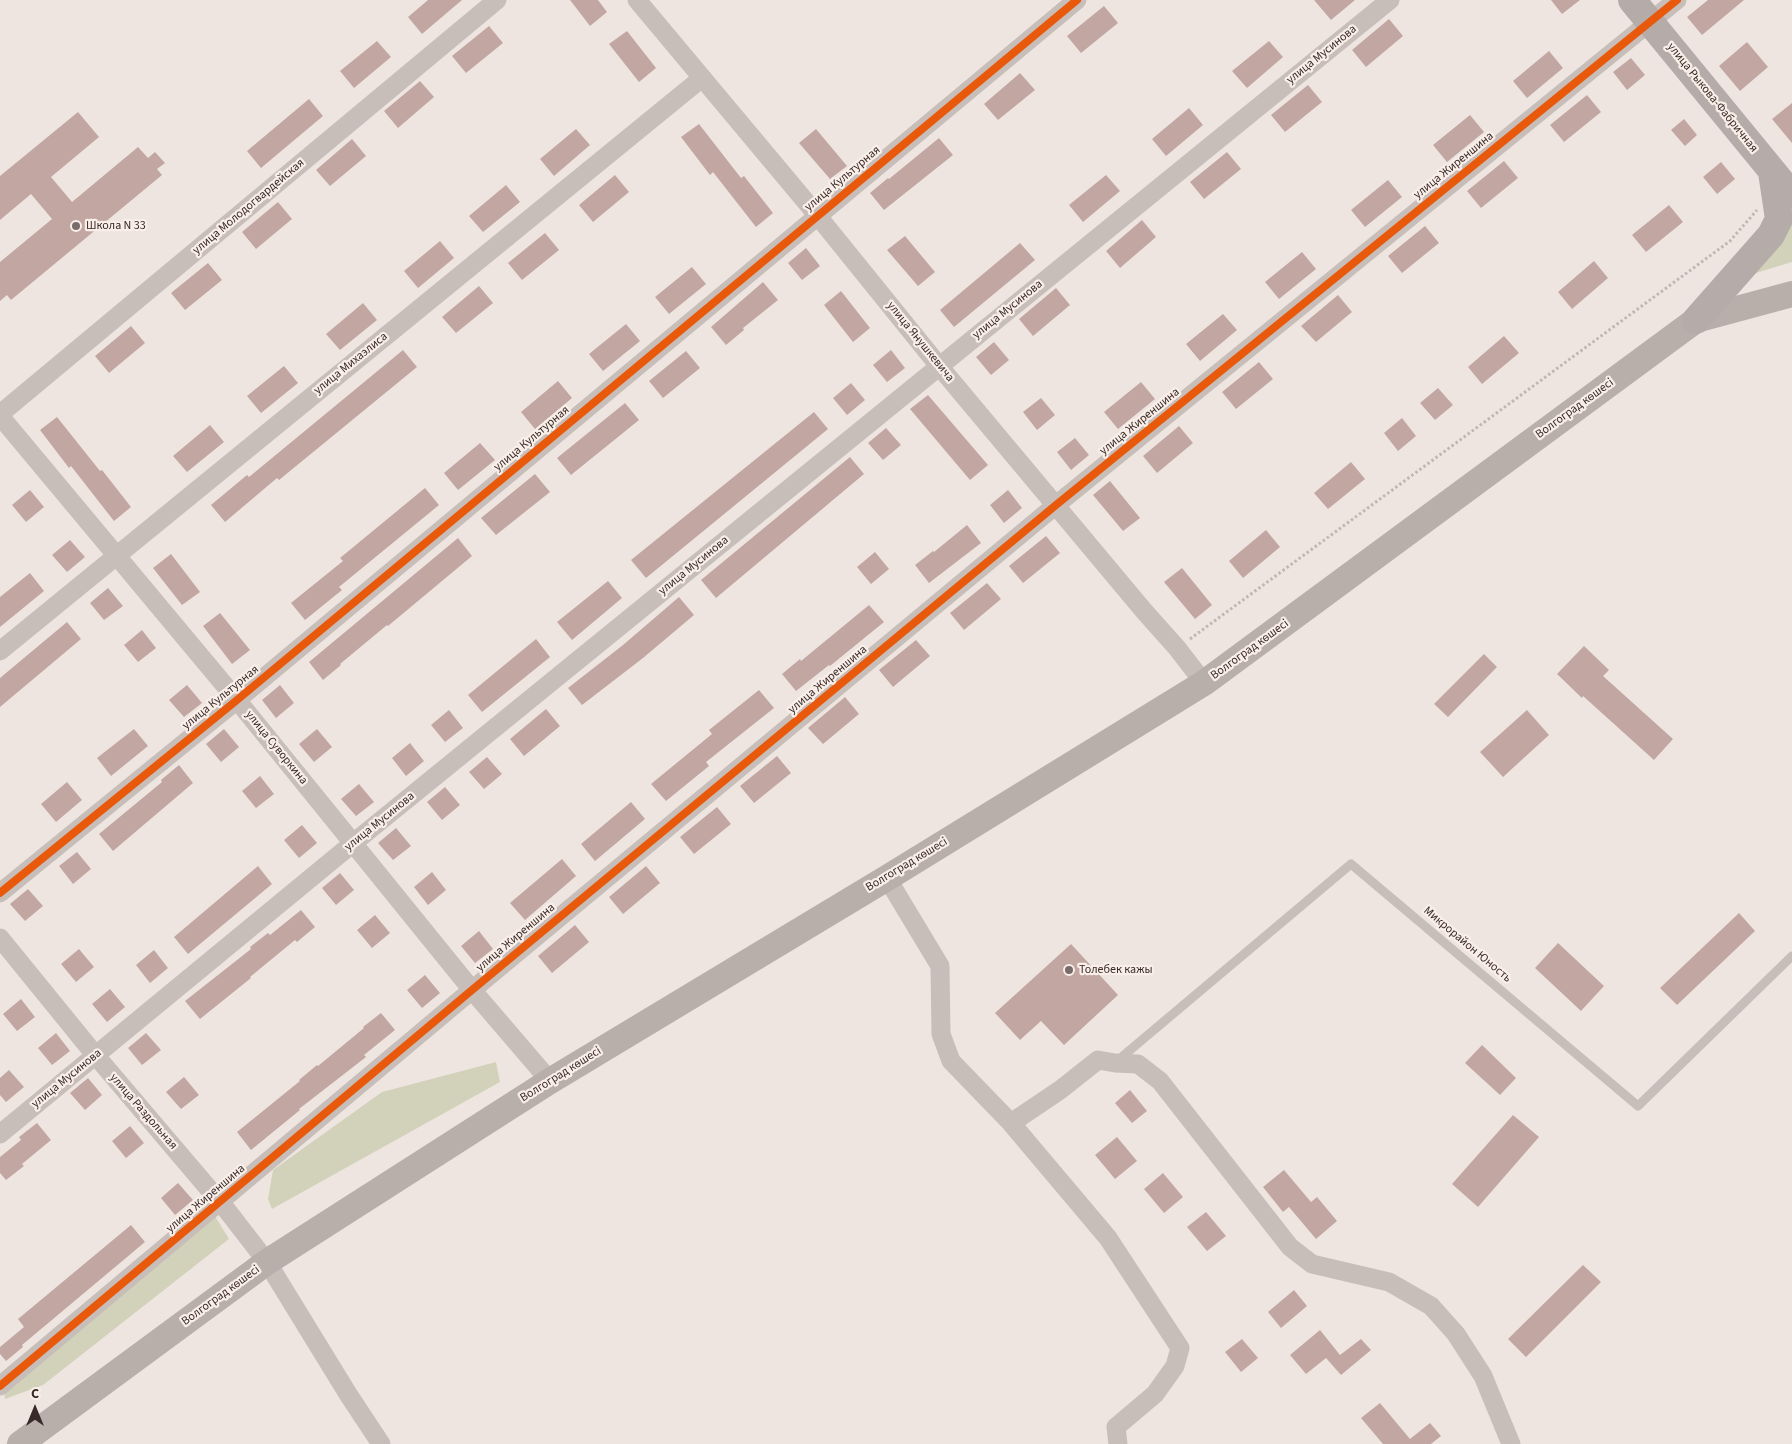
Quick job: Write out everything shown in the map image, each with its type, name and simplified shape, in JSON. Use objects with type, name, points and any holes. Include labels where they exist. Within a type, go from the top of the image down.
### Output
[{"type":"main road","name":"улица Рыкова-Фабричная","points":[[1632,0],[1780,185]]},
{"type":"main road","points":[[1696,320],[1771,235],[1779,219],[1780,185]]},
{"type":"main road","name":"Волгоград көшесі","points":[[20,1444],[266,1262],[550,1081],[887,878],[1204,683],[1696,320],[1792,294]]},
{"type":"street","name":"улица Молодогвардейская","points":[[0,415],[497,0]]},
{"type":"street","name":"улица Янушкевича","points":[[637,0],[818,215],[939,366],[1177,648],[1204,683]]},
{"type":"street","name":"улица Культурная","points":[[0,893],[237,700],[1077,0]]},
{"type":"street","name":"улица Мусинова","points":[[0,1134],[352,844],[1390,0]]},
{"type":"street","name":"улица Жиреншина","points":[[0,1386],[472,990],[1056,505],[1678,0]]},
{"type":"street","name":"улица Михаэлиса","points":[[0,651],[702,78]]},
{"type":"street","name":"улица Суворкина","points":[[0,415],[237,700],[472,990],[550,1081]]},
{"type":"street","points":[[887,878],[940,966],[942,1034],[951,1061],[1011,1123],[1108,1238],[1180,1348],[1175,1366],[1155,1394],[1116,1427],[1118,1444]]},
{"type":"street","name":"улица Раздольная","points":[[0,938],[96,1056],[221,1202],[266,1262],[381,1444]]},
{"type":"street","points":[[1011,1123],[1060,1090],[1098,1060],[1138,1064],[1160,1081],[1225,1161],[1290,1247],[1312,1264],[1389,1282],[1431,1306],[1456,1334],[1483,1376],[1511,1444]]},
{"type":"lane","name":"Микрорайон Юность","points":[[1115,1063],[1351,864],[1638,1106],[1792,956]]},
{"type":"path","points":[[1177,648],[1730,241],[1780,185]]},
{"type":"green space","points":[[1792,216],[1792,262],[1743,277]]},
{"type":"green space","points":[[496,1062],[500,1082],[272,1209],[268,1199],[273,1170],[382,1092]]},
{"type":"green space","points":[[213,1213],[229,1239],[43,1385],[5,1399],[4,1387]]},
{"type":"building","points":[[428,0],[462,0],[422,34],[408,17]]},
{"type":"building","points":[[570,0],[598,0],[607,12],[590,26]]},
{"type":"building","points":[[1314,0],[1355,0],[1331,20]]},
{"type":"building","points":[[1551,0],[1580,0],[1562,14]]},
{"type":"building","points":[[1708,0],[1744,0],[1702,35],[1687,17]]},
{"type":"building","points":[[1104,6],[1118,23],[1081,53],[1067,36]]},
{"type":"building","points":[[1389,19],[1403,36],[1366,67],[1352,50]]},
{"type":"building","points":[[489,26],[503,43],[466,73],[452,56]]},
{"type":"building","points":[[627,31],[656,68],[639,82],[609,44]]},
{"type":"building","points":[[377,41],[391,57],[354,88],[340,71]]},
{"type":"building","points":[[1269,41],[1283,57],[1247,88],[1232,71]]},
{"type":"building","points":[[1747,42],[1768,67],[1740,91],[1719,66]]},
{"type":"building","points":[[1549,51],[1563,68],[1527,98],[1513,81]]},
{"type":"building","points":[[1631,58],[1645,75],[1627,90],[1613,72]]},
{"type":"building","points":[[1020,73],[1035,90],[998,120],[984,104]]},
{"type":"building","points":[[420,81],[434,97],[398,128],[384,111]]},
{"type":"building","points":[[1308,85],[1322,102],[1285,132],[1271,115]]},
{"type":"building","points":[[1587,95],[1601,112],[1564,142],[1550,125]]},
{"type":"building","points":[[309,99],[323,116],[261,168],[247,151]]},
{"type":"building","points":[[1792,103],[1792,143],[1772,119]]},
{"type":"building","points":[[1189,108],[1203,125],[1166,156],[1152,139]]},
{"type":"building","points":[[78,112],[99,137],[51,177],[72,202],[138,147],[148,158],[155,152],[165,163],[157,169],[162,175],[11,300],[7,295],[0,301],[0,262],[52,219],[31,194],[0,220],[0,176]]},
{"type":"building","points":[[1470,115],[1484,132],[1447,162],[1433,145]]},
{"type":"building","points":[[1684,119],[1697,135],[1685,146],[1671,130]]},
{"type":"building","points":[[699,124],[741,178],[744,176],[773,213],[756,227],[713,172],[710,175],[681,137]]},
{"type":"building","points":[[576,129],[590,145],[554,176],[540,159]]},
{"type":"building","points":[[816,129],[847,166],[830,179],[799,143]]},
{"type":"building","points":[[939,138],[953,155],[884,210],[870,193]]},
{"type":"building","points":[[352,139],[366,156],[330,186],[316,170]]},
{"type":"building","points":[[1227,152],[1241,169],[1204,199],[1190,182]]},
{"type":"building","points":[[1504,161],[1518,178],[1481,208],[1467,191]]},
{"type":"building","points":[[1721,162],[1735,179],[1717,194],[1703,177]]},
{"type":"building","points":[[615,175],[629,192],[593,222],[579,205]]},
{"type":"building","points":[[1106,175],[1120,191],[1083,222],[1069,205]]},
{"type":"building","points":[[1388,180],[1402,197],[1365,227],[1351,210]]},
{"type":"building","points":[[506,185],[520,202],[483,232],[469,216]]},
{"type":"building","points":[[278,202],[292,219],[256,249],[242,232]]},
{"type":"building","points":[[1669,205],[1683,222],[1646,252],[1632,235]]},
{"type":"building","points":[[1142,220],[1156,237],[1120,268],[1106,251]]},
{"type":"building","points":[[1425,226],[1439,243],[1402,273],[1388,256]]},
{"type":"building","points":[[545,233],[559,250],[522,280],[508,263]]},
{"type":"building","points":[[905,236],[935,272],[918,286],[887,250]]},
{"type":"building","points":[[440,241],[454,258],[418,288],[404,271]]},
{"type":"building","points":[[1020,243],[1035,260],[954,327],[940,310]]},
{"type":"building","points":[[806,248],[820,266],[802,280],[788,263]]},
{"type":"building","points":[[1302,252],[1316,269],[1279,299],[1265,282]]},
{"type":"building","points":[[1594,261],[1608,278],[1572,309],[1558,292]]},
{"type":"building","points":[[208,263],[222,280],[185,310],[171,293]]},
{"type":"building","points":[[692,267],[706,284],[669,314],[655,297]]},
{"type":"building","points":[[763,282],[778,300],[743,328],[744,330],[726,345],[711,327]]},
{"type":"building","points":[[479,286],[493,303],[456,333],[442,317]]},
{"type":"building","points":[[1056,288],[1070,305],[1033,336],[1019,319]]},
{"type":"building","points":[[841,291],[870,328],[853,342],[824,305]]},
{"type":"building","points":[[1338,295],[1352,312],[1316,342],[1301,326]]},
{"type":"building","points":[[363,303],[377,320],[340,350],[326,334]]},
{"type":"building","points":[[1223,314],[1237,330],[1200,361],[1186,344]]},
{"type":"building","points":[[626,324],[640,341],[603,371],[589,354]]},
{"type":"building","points":[[131,326],[145,343],[109,373],[95,356]]},
{"type":"building","points":[[1504,336],[1519,353],[1482,384],[1468,367]]},
{"type":"building","points":[[994,342],[1009,360],[991,375],[976,357]]},
{"type":"building","points":[[403,350],[417,367],[279,480],[277,478],[225,522],[211,505],[247,475],[249,477]]},
{"type":"building","points":[[891,350],[905,368],[887,382],[873,365]]},
{"type":"building","points":[[686,351],[700,368],[663,398],[649,381]]},
{"type":"building","points":[[1259,362],[1273,379],[1236,409],[1222,392]]},
{"type":"building","points":[[284,366],[298,383],[261,413],[247,396]]},
{"type":"building","points":[[558,381],[572,398],[535,429],[521,412]]},
{"type":"building","points":[[1141,382],[1155,399],[1118,429],[1104,412]]},
{"type":"building","points":[[851,383],[865,400],[847,415],[833,398]]},
{"type":"building","points":[[1438,388],[1453,405],[1435,420],[1420,403]]},
{"type":"building","points":[[928,395],[988,465],[970,480],[910,409]]},
{"type":"building","points":[[1041,398],[1055,415],[1037,430],[1023,412]]},
{"type":"building","points":[[625,403],[639,420],[571,475],[557,458]]},
{"type":"building","points":[[814,412],[828,429],[646,578],[631,560]]},
{"type":"building","points":[[57,417],[131,507],[114,521],[40,430]]},
{"type":"building","points":[[1402,418],[1416,436],[1398,451],[1384,433]]},
{"type":"building","points":[[210,425],[224,442],[187,472],[173,456]]},
{"type":"building","points":[[1179,426],[1193,443],[1157,473],[1143,456]]},
{"type":"building","points":[[886,428],[901,445],[883,460],[868,443]]},
{"type":"building","points":[[1075,438],[1089,455],[1071,470],[1057,452]]},
{"type":"building","points":[[480,443],[495,460],[458,490],[444,473]]},
{"type":"building","points":[[850,457],[864,474],[716,598],[701,580]]},
{"type":"building","points":[[1351,462],[1365,479],[1328,509],[1314,493]]},
{"type":"building","points":[[535,474],[550,492],[496,535],[481,518]]},
{"type":"building","points":[[1110,481],[1140,518],[1123,531],[1093,495]]},
{"type":"building","points":[[425,488],[439,505],[339,587],[342,590],[305,620],[291,603],[343,561],[340,558]]},
{"type":"building","points":[[30,490],[44,507],[26,522],[12,505]]},
{"type":"building","points":[[1008,490],[1022,508],[1004,523],[990,505]]},
{"type":"building","points":[[967,525],[981,543],[929,583],[915,565]]},
{"type":"building","points":[[1266,530],[1280,547],[1243,578],[1229,561]]},
{"type":"building","points":[[1046,536],[1060,553],[1023,583],[1009,566]]},
{"type":"building","points":[[458,538],[472,556],[323,680],[309,662]]},
{"type":"building","points":[[70,540],[85,557],[67,572],[52,555]]},
{"type":"building","points":[[875,552],[889,569],[871,584],[857,567]]},
{"type":"building","points":[[171,554],[200,592],[182,605],[153,568]]},
{"type":"building","points":[[1182,568],[1212,605],[1195,619],[1164,582]]},
{"type":"building","points":[[30,573],[44,591],[0,627],[0,597]]},
{"type":"building","points":[[608,581],[622,598],[572,640],[557,622]]},
{"type":"building","points":[[987,583],[1001,599],[964,630],[950,613]]},
{"type":"building","points":[[108,588],[123,606],[104,620],[90,603]]},
{"type":"building","points":[[679,597],[694,615],[643,658],[582,705],[568,688],[623,645]]},
{"type":"building","points":[[869,605],[884,622],[796,691],[782,674],[800,659],[801,661]]},
{"type":"building","points":[[220,613],[250,650],[232,664],[203,626]]},
{"type":"building","points":[[67,622],[81,639],[0,707],[0,678]]},
{"type":"building","points":[[142,630],[156,648],[138,662],[124,645]]},
{"type":"building","points":[[536,639],[550,657],[482,712],[468,695]]},
{"type":"building","points":[[916,640],[930,656],[893,687],[879,670]]},
{"type":"building","points":[[1584,646],[1609,670],[1603,676],[1673,739],[1654,760],[1557,674]]},
{"type":"building","points":[[1484,654],[1497,667],[1448,717],[1434,704]]},
{"type":"building","points":[[187,685],[202,703],[184,717],[169,700]]},
{"type":"building","points":[[280,685],[294,703],[276,718],[262,700]]},
{"type":"building","points":[[759,690],[774,708],[706,762],[709,766],[666,801],[651,784],[712,734],[709,730]]},
{"type":"building","points":[[845,697],[859,714],[823,744],[808,728]]},
{"type":"building","points":[[546,709],[560,726],[524,756],[510,739]]},
{"type":"building","points":[[449,710],[463,728],[445,742],[431,725]]},
{"type":"building","points":[[1527,710],[1549,735],[1503,777],[1480,752]]},
{"type":"building","points":[[134,729],[148,746],[111,776],[97,758]]},
{"type":"building","points":[[224,729],[239,747],[221,762],[206,744]]},
{"type":"building","points":[[317,729],[332,747],[314,762],[299,744]]},
{"type":"building","points":[[410,743],[424,761],[406,776],[392,758]]},
{"type":"building","points":[[777,756],[791,773],[754,803],[740,786]]},
{"type":"building","points":[[487,757],[502,774],[484,789],[469,772]]},
{"type":"building","points":[[179,765],[193,783],[113,851],[99,834],[162,782],[161,780]]},
{"type":"building","points":[[260,776],[274,794],[256,808],[242,791]]},
{"type":"building","points":[[67,782],[82,800],[56,822],[41,804]]},
{"type":"building","points":[[359,784],[374,802],[356,816],[341,799]]},
{"type":"building","points":[[445,787],[460,805],[442,820],[427,802]]},
{"type":"building","points":[[631,802],[645,819],[595,861],[581,844]]},
{"type":"building","points":[[717,807],[731,824],[694,854],[680,837]]},
{"type":"building","points":[[302,825],[317,843],[299,858],[284,840]]},
{"type":"building","points":[[396,828],[411,846],[393,860],[378,843]]},
{"type":"building","points":[[77,852],[91,869],[73,884],[59,866]]},
{"type":"building","points":[[562,859],[576,876],[525,920],[510,903]]},
{"type":"building","points":[[258,866],[272,884],[188,954],[174,937]]},
{"type":"building","points":[[646,866],[660,883],[623,914],[609,897]]},
{"type":"building","points":[[432,872],[446,890],[428,905],[414,887]]},
{"type":"building","points":[[340,873],[354,890],[336,905],[322,888]]},
{"type":"building","points":[[28,889],[43,906],[25,921],[10,904]]},
{"type":"building","points":[[301,910],[315,927],[297,942],[295,940],[200,1019],[185,1001],[251,949],[250,947],[268,933],[270,935]]},
{"type":"building","points":[[1739,913],[1755,931],[1677,1005],[1660,988]]},
{"type":"building","points":[[375,915],[390,933],[372,948],[357,930]]},
{"type":"building","points":[[575,925],[589,942],[552,973],[538,956]]},
{"type":"building","points":[[479,931],[493,949],[475,963],[461,946]]},
{"type":"building","points":[[1558,943],[1604,986],[1581,1011],[1535,968]]},
{"type":"building","name":"Толебек кажы","points":[[1071,944],[1118,995],[1064,1045],[1041,1021],[1020,1040],[995,1013]]},
{"type":"building","points":[[79,949],[94,967],[76,982],[61,964]]},
{"type":"building","points":[[154,950],[168,968],[150,983],[136,965]]},
{"type":"building","points":[[425,975],[440,993],[422,1008],[407,990]]},
{"type":"building","points":[[110,989],[125,1007],[107,1022],[92,1004]]},
{"type":"building","points":[[21,999],[35,1017],[17,1031],[3,1014]]},
{"type":"building","points":[[381,1013],[395,1030],[364,1055],[366,1057],[299,1109],[251,1150],[237,1132]]},
{"type":"building","points":[[56,1033],[70,1051],[52,1065],[38,1048]]},
{"type":"building","points":[[146,1033],[161,1050],[142,1065],[128,1048]]},
{"type":"building","points":[[1482,1045],[1516,1078],[1500,1095],[1465,1063]]},
{"type":"building","points":[[9,1070],[24,1087],[6,1102],[0,1095],[0,1078]]},
{"type":"building","points":[[184,1077],[199,1095],[181,1109],[166,1092]]},
{"type":"building","points":[[88,1078],[102,1095],[85,1110],[70,1093]]},
{"type":"building","points":[[1130,1090],[1147,1111],[1132,1123],[1115,1103]]},
{"type":"building","points":[[1513,1115],[1539,1137],[1478,1207],[1452,1184]]},
{"type":"building","points":[[37,1123],[51,1140],[6,1180],[0,1173],[0,1157],[21,1140],[19,1137]]},
{"type":"building","points":[[130,1126],[144,1143],[126,1158],[112,1141]]},
{"type":"building","points":[[1117,1137],[1137,1161],[1115,1179],[1095,1155]]},
{"type":"building","points":[[1284,1170],[1311,1202],[1317,1197],[1337,1221],[1316,1239],[1289,1207],[1283,1212],[1263,1187]]},
{"type":"building","points":[[1163,1173],[1183,1197],[1164,1213],[1144,1189]]},
{"type":"building","points":[[178,1183],[193,1200],[175,1215],[161,1198]]},
{"type":"building","points":[[1206,1212],[1226,1236],[1207,1251],[1187,1227]]},
{"type":"building","points":[[131,1225],[145,1242],[22,1345],[23,1347],[6,1361],[0,1354],[0,1347],[24,1327],[18,1319]]},
{"type":"building","points":[[1583,1265],[1601,1282],[1526,1357],[1508,1339]]},
{"type":"building","points":[[1294,1290],[1307,1306],[1281,1328],[1268,1312]]},
{"type":"building","points":[[1320,1330],[1340,1355],[1361,1339],[1371,1350],[1341,1375],[1326,1358],[1306,1374],[1290,1355]]},
{"type":"building","points":[[1242,1339],[1258,1358],[1241,1372],[1225,1352]]},
{"type":"building","points":[[1380,1403],[1410,1439],[1430,1423],[1441,1436],[1431,1444],[1383,1444],[1361,1418]]},
{"type":"cycle path","points":[[0,893],[237,700],[1077,0]]},
{"type":"cycle path","points":[[0,1386],[472,990],[1056,505],[1677,0]]},
{"type":"place","name":"Школа N 33","points":[[76,226]]},
{"type":"place","name":"Толебек кажы","points":[[1069,970]]}]
